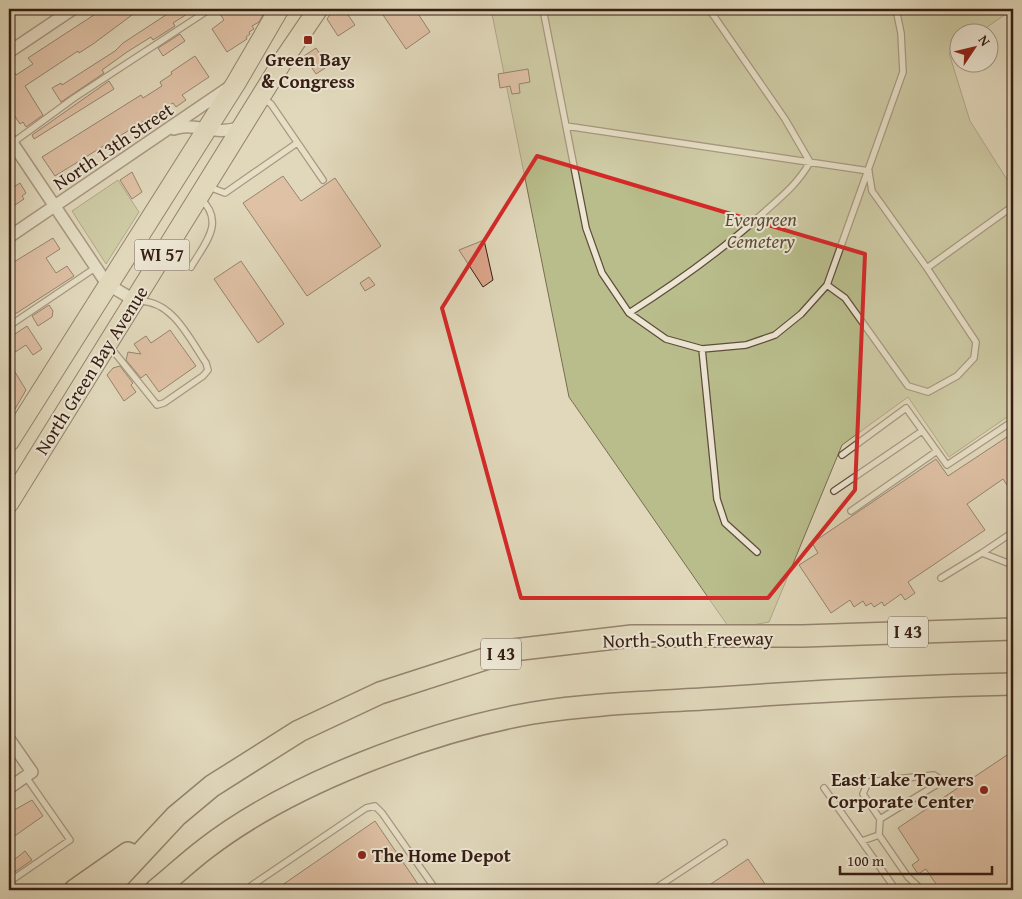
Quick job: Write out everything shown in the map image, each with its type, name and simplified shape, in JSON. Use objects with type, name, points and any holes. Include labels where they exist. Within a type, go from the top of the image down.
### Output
[{"type":"highway","name":"North-South Freeway","points":[[107,890],[176,816],[212,786],[299,730],[380,693],[513,650],[632,636],[803,636],[1013,629]]},
{"type":"highway","points":[[156,890],[206,848],[255,816],[311,786],[366,763],[456,730],[534,713],[814,691],[1013,684]]},
{"type":"highway","points":[[178,890],[202,869],[255,832],[366,763]]},
{"type":"highway","points":[[75,890],[176,816]]},
{"type":"main road","name":"North Green Bay Avenue","points":[[9,442],[236,82],[279,9]]},
{"type":"main road","name":"North Green Bay Avenue","points":[[11,493],[105,347],[261,97],[312,11]]},
{"type":"street","points":[[9,52],[73,9]]},
{"type":"street","name":"North 13th Street","points":[[9,237],[236,82]]},
{"type":"street","points":[[163,133],[182,126],[226,132],[242,127]]},
{"type":"street","points":[[10,142],[107,284],[134,300]]},
{"type":"street","points":[[9,739],[29,774],[9,788]]},
{"type":"lane","points":[[10,142],[210,9]]},
{"type":"lane","points":[[543,9],[586,228],[602,273],[629,313],[666,339],[702,349],[746,345],[775,335],[801,314],[828,285],[903,72],[901,33],[896,9]]},
{"type":"lane","points":[[720,9],[710,11],[785,119],[810,162]]},
{"type":"lane","points":[[261,97],[271,104],[323,180]]},
{"type":"lane","points":[[566,126],[869,171]]},
{"type":"lane","points":[[191,267],[212,229],[214,217],[202,191],[225,193],[297,143]]},
{"type":"lane","points":[[629,313],[686,276],[744,230],[800,180],[810,162]]},
{"type":"lane","points":[[828,285],[845,298],[908,386],[928,392],[957,376],[974,358],[976,342],[927,268],[872,191],[869,171]]},
{"type":"lane","points":[[927,268],[1013,206]]},
{"type":"lane","points":[[9,326],[95,268]]},
{"type":"lane","points":[[105,347],[115,354],[157,405],[164,403],[204,376],[208,370],[206,363],[173,315],[162,305],[134,300]]},
{"type":"lane","points":[[702,349],[717,498],[725,523],[757,552]]},
{"type":"lane","points":[[842,455],[906,408],[947,465],[1013,421]]},
{"type":"lane","points":[[834,491],[922,431]]},
{"type":"lane","points":[[850,512],[937,451]]},
{"type":"lane","points":[[941,578],[1013,532]]},
{"type":"lane","points":[[982,553],[1013,565]]},
{"type":"lane","points":[[12,880],[70,840],[29,774]]},
{"type":"lane","points":[[880,819],[936,785],[940,779],[934,775],[868,782],[863,794],[880,819],[879,835],[908,877],[922,890]]},
{"type":"lane","points":[[824,788],[896,890]]},
{"type":"lane","points":[[245,890],[366,808],[375,806],[382,812],[436,890]]},
{"type":"lane","points":[[862,841],[879,835]]},
{"type":"lane","points":[[653,890],[724,843]]},
{"type":"lane","points":[[255,884],[260,890]]},
{"type":"highlighted area","points":[[537,156],[865,254],[855,490],[768,598],[521,598],[442,308]]},
{"type":"green space","name":"Evergreen Cemetery","points":[[491,9],[1013,9],[994,22],[950,22],[949,53],[950,72],[955,72],[970,121],[1013,189],[1013,413],[949,457],[908,397],[842,445],[769,622],[730,629],[569,397]]},
{"type":"green space","points":[[118,180],[139,212],[106,264],[72,211]]},
{"type":"building","points":[[103,9],[140,9],[93,44],[79,53],[78,51],[25,86],[43,115],[26,127],[23,122],[20,124],[9,107],[9,76],[15,73],[16,75],[33,64],[28,58]]},
{"type":"building","points":[[175,9],[195,9],[173,23],[175,26],[153,40],[151,37],[127,52],[102,70],[104,73],[61,102],[52,88],[61,83],[62,85],[115,51],[123,43]]},
{"type":"building","points":[[228,9],[266,9],[259,22],[252,26],[254,29],[249,32],[250,34],[246,37],[247,39],[227,52],[212,29],[224,20],[220,14]]},
{"type":"building","points":[[334,9],[344,9],[355,25],[338,36],[327,19]]},
{"type":"building","points":[[379,9],[415,9],[430,32],[406,49]]},
{"type":"building","points":[[180,34],[185,41],[163,56],[158,48]]},
{"type":"building","points":[[316,48],[328,66],[316,74],[304,56]]},
{"type":"building","points":[[195,56],[209,77],[182,95],[186,100],[176,107],[173,103],[55,176],[42,157],[141,95],[143,98],[162,86],[160,82],[172,74],[171,72]]},
{"type":"building","points":[[528,69],[530,82],[519,84],[520,93],[512,94],[510,86],[500,88],[498,74]]},
{"type":"building","points":[[109,81],[114,89],[34,139],[32,135]]},
{"type":"building","points":[[132,172],[142,192],[132,199],[120,180]]},
{"type":"building","points":[[283,176],[301,201],[335,178],[381,246],[307,296],[243,203]]},
{"type":"building","points":[[20,183],[26,193],[22,196],[24,199],[9,209],[9,190]]},
{"type":"building","points":[[53,238],[60,249],[46,258],[56,273],[67,266],[74,276],[9,318],[9,306],[15,302],[9,292],[9,265]]},
{"type":"building","points":[[484,240],[493,280],[483,287],[459,250]]},
{"type":"building","points":[[241,261],[284,324],[258,343],[214,279]]},
{"type":"building","points":[[369,277],[375,285],[365,291],[360,283]]},
{"type":"building","points":[[49,305],[53,311],[52,317],[38,326],[32,316]]},
{"type":"building","points":[[27,326],[42,349],[33,355],[26,345],[9,356],[9,331],[12,330],[15,334]]},
{"type":"building","points":[[170,330],[196,366],[159,392],[146,374],[141,378],[126,360],[128,352],[141,354],[134,344],[146,336],[151,343]]},
{"type":"building","points":[[120,366],[133,383],[131,385],[136,392],[124,401],[107,375],[113,368]]},
{"type":"building","points":[[15,372],[26,390],[15,409],[9,400],[9,376]]},
{"type":"building","points":[[1013,433],[1013,494],[1003,479],[967,504],[985,530],[908,582],[915,593],[905,600],[901,594],[884,606],[882,602],[874,607],[871,603],[866,606],[863,601],[854,607],[850,600],[831,613],[799,565],[818,553],[812,543],[936,459],[948,476]]},
{"type":"building","name":"East Lake Towers Corporate Center","points":[[1013,751],[1013,890],[940,890],[926,869],[918,874],[912,865],[919,860],[898,828]]},
{"type":"building","points":[[32,800],[43,816],[9,840],[9,813]]},
{"type":"building","name":"The Home Depot","points":[[375,821],[422,890],[275,890]]},
{"type":"building","points":[[25,851],[32,860],[9,876],[9,864]]},
{"type":"building","points":[[748,859],[769,890],[702,890]]},
{"type":"place","name":"Green Bay & Congress","points":[[308,40]]},
{"type":"place","name":"East Lake Towers Corporate Center","points":[[984,790]]},
{"type":"place","name":"The Home Depot","points":[[362,855]]}]
